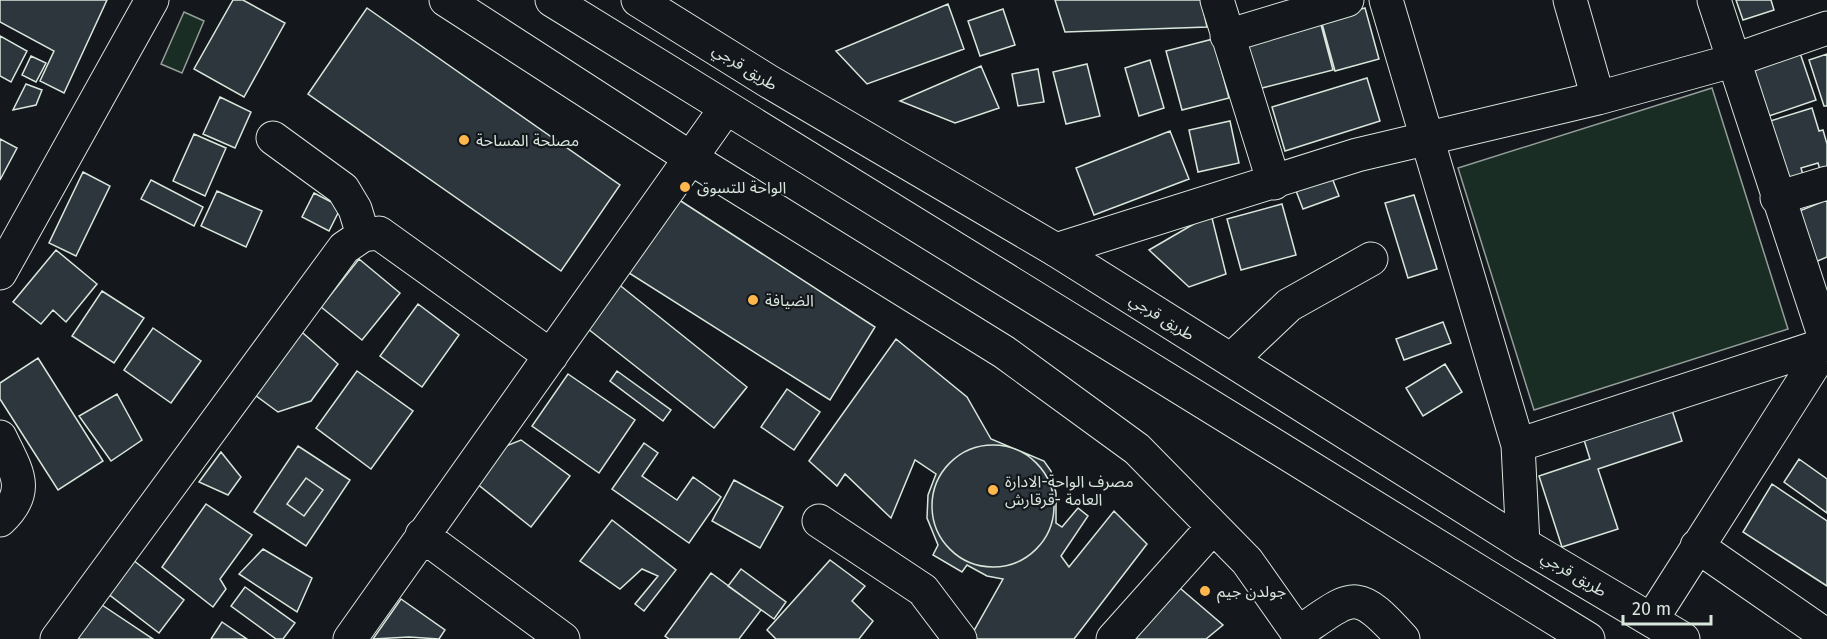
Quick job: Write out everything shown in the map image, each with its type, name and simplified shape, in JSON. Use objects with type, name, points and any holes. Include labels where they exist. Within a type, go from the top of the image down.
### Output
[{"type":"main road","points":[[0,273],[152,0]]},
{"type":"main road","points":[[446,0],[689,157],[1004,352],[1137,449],[1247,561],[1300,636],[1339,605],[1354,601],[1376,608],[1403,639]]},
{"type":"main road","points":[[552,0],[1550,628],[1588,639]]},
{"type":"main road","name":"طريق قرجي","points":[[638,0],[768,81],[1056,250],[1523,544],[1683,639]]},
{"type":"main road","points":[[1217,0],[1274,183]]},
{"type":"main road","points":[[1227,36],[1347,0]]},
{"type":"main road","points":[[1386,0],[1518,446],[1523,544]]},
{"type":"main road","points":[[1570,0],[1598,98]]},
{"type":"main road","points":[[1714,0],[1777,198],[1827,344]]},
{"type":"main road","points":[[1056,250],[1357,155],[1598,98],[1732,61],[1827,28]]},
{"type":"main road","points":[[350,639],[689,157],[726,108]]},
{"type":"main road","points":[[273,138],[344,189],[355,209],[363,235]]},
{"type":"main road","points":[[1777,198],[1827,183]]},
{"type":"main road","points":[[57,639],[344,248],[363,235],[379,233],[551,356]]},
{"type":"main road","points":[[1231,360],[1289,305],[1371,259]]},
{"type":"main road","points":[[1518,446],[1827,344]]},
{"type":"main road","points":[[1652,619],[1827,344]]},
{"type":"main road","points":[[0,437],[17,471],[20,488],[18,501],[0,520]]},
{"type":"main road","points":[[819,521],[923,590],[960,639]]},
{"type":"main road","points":[[1113,639],[1214,526]]},
{"type":"main road","points":[[422,535],[563,639]]},
{"type":"main road","points":[[1697,546],[1827,636]]},
{"type":"green space","points":[[184,12],[204,21],[182,73],[161,64]]},
{"type":"green space","points":[[1712,88],[1788,329],[1534,410],[1458,168]]},
{"type":"building","points":[[0,0],[107,0],[64,93],[40,81],[54,51],[0,22]]},
{"type":"building","points":[[233,0],[243,0],[285,23],[244,97],[194,69]]},
{"type":"building","points":[[1055,0],[1201,0],[1207,27],[1065,32]]},
{"type":"building","points":[[1736,0],[1771,0],[1774,10],[1743,20]]},
{"type":"building","points":[[948,4],[964,49],[867,84],[836,51]]},
{"type":"building","name":"مصلحة المساحة","points":[[367,8],[620,185],[561,271],[308,94]]},
{"type":"building","points":[[1365,8],[1379,59],[1335,71],[1321,20]]},
{"type":"building","points":[[1003,9],[1015,45],[980,56],[968,21]]},
{"type":"building","points":[[1320,21],[1333,70],[1258,89],[1245,41]]},
{"type":"building","points":[[0,36],[27,51],[11,82],[0,76]]},
{"type":"building","points":[[1213,39],[1229,98],[1182,110],[1166,51]]},
{"type":"building","points":[[1798,47],[1816,100],[1766,117],[1748,65]]},
{"type":"building","points":[[1827,54],[1827,106],[1824,106],[1809,60]]},
{"type":"building","points":[[31,56],[46,63],[36,82],[22,75]]},
{"type":"building","points":[[1150,60],[1164,108],[1139,116],[1125,68]]},
{"type":"building","points":[[1087,64],[1100,116],[1066,124],[1053,72]]},
{"type":"building","points":[[981,66],[999,108],[955,123],[900,101]]},
{"type":"building","points":[[1038,69],[1044,102],[1018,106],[1012,74]]},
{"type":"building","points":[[1367,78],[1380,121],[1285,151],[1272,107]]},
{"type":"building","points":[[26,84],[42,90],[36,105],[13,110]]},
{"type":"building","points":[[220,97],[251,112],[235,148],[203,134]]},
{"type":"building","points":[[1812,108],[1819,131],[1823,130],[1827,144],[1827,167],[1820,170],[1818,163],[1801,168],[1803,175],[1785,180],[1767,122]]},
{"type":"building","points":[[1230,121],[1239,163],[1198,172],[1189,130]]},
{"type":"building","points":[[1170,131],[1189,179],[1094,215],[1076,168]]},
{"type":"building","points":[[194,134],[226,148],[205,196],[173,181]]},
{"type":"building","points":[[0,139],[17,148],[0,180]]},
{"type":"building","points":[[1329,170],[1339,196],[1303,209],[1293,183]]},
{"type":"building","points":[[83,172],[110,186],[76,256],[49,243]]},
{"type":"building","points":[[151,180],[203,207],[194,226],[141,199]]},
{"type":"building","points":[[217,191],[262,211],[246,247],[201,226]]},
{"type":"building","points":[[314,193],[341,207],[329,231],[302,217]]},
{"type":"building","name":"الضيافة","points":[[670,194],[875,327],[830,400],[629,273]]},
{"type":"building","points":[[1414,195],[1437,269],[1408,278],[1385,203]]},
{"type":"building","points":[[1827,200],[1827,257],[1813,263],[1797,212]]},
{"type":"building","points":[[1282,204],[1296,255],[1241,270],[1227,219]]},
{"type":"building","points":[[1211,214],[1226,274],[1189,287],[1149,250]]},
{"type":"building","points":[[56,250],[97,284],[66,322],[53,310],[41,324],[13,302]]},
{"type":"building","points":[[359,259],[400,293],[362,340],[321,307]]},
{"type":"building","points":[[617,283],[747,387],[714,428],[583,325]]},
{"type":"building","points":[[102,291],[144,318],[114,363],[72,336]]},
{"type":"building","points":[[418,304],[459,335],[422,387],[380,356]]},
{"type":"building","points":[[1443,322],[1451,343],[1404,360],[1396,339]]},
{"type":"building","points":[[295,326],[338,364],[311,401],[278,412],[248,390]]},
{"type":"building","points":[[153,328],[201,361],[171,403],[124,370]]},
{"type":"building","name":"مصرف الواحة-الادارة العامة -قرقارش","points":[[896,339],[967,397],[991,439],[1044,461],[1051,471],[1056,493],[1056,523],[1062,527],[1078,508],[1088,516],[1061,556],[1069,567],[1114,511],[1147,544],[1074,639],[973,639],[971,636],[1003,579],[987,576],[967,565],[962,572],[933,555],[938,545],[927,518],[928,495],[936,474],[915,460],[891,518],[845,474],[837,486],[809,461]]},
{"type":"building","points":[[38,358],[103,461],[58,490],[0,399],[0,383]]},
{"type":"building","points":[[1445,364],[1462,392],[1423,416],[1406,388]]},
{"type":"building","points":[[357,371],[413,411],[371,469],[316,428]]},
{"type":"building","points":[[617,371],[671,410],[663,421],[610,381]]},
{"type":"building","points":[[568,374],[635,420],[599,473],[532,426]]},
{"type":"building","points":[[787,389],[820,412],[794,450],[761,427]]},
{"type":"building","points":[[117,394],[142,440],[111,461],[79,416]]},
{"type":"building","points":[[1668,398],[1682,441],[1598,469],[1618,529],[1562,547],[1539,476],[1590,459],[1580,427]]},
{"type":"building","points":[[521,440],[570,476],[531,527],[476,483],[491,452]]},
{"type":"building","points":[[644,443],[658,453],[642,476],[677,500],[693,477],[721,497],[689,543],[612,489]]},
{"type":"building","points":[[993,445],[1016,449],[1036,463],[1050,483],[1054,506],[1050,529],[1036,549],[1016,563],[993,567],[970,563],[950,549],[936,529],[932,506],[936,483],[950,463],[970,449]]},
{"type":"building","points":[[298,446],[350,480],[306,546],[254,512]]},
{"type":"building","points":[[221,452],[241,477],[228,495],[199,482]]},
{"type":"building","points":[[1799,459],[1827,479],[1827,513],[1784,482]]},
{"type":"building","points":[[306,478],[323,490],[304,516],[287,504]]},
{"type":"building","points":[[734,480],[783,507],[760,548],[712,521]]},
{"type":"building","points":[[1772,484],[1827,521],[1827,586],[1743,532]]},
{"type":"building","points":[[206,504],[252,535],[220,579],[226,589],[213,607],[162,567]]},
{"type":"building","points":[[612,520],[676,570],[644,611],[635,604],[658,576],[642,569],[620,589],[580,561]]},
{"type":"building","points":[[263,549],[312,578],[297,612],[239,574]]},
{"type":"building","points":[[133,560],[184,600],[159,633],[107,593]]},
{"type":"building","points":[[830,560],[865,586],[852,601],[873,621],[859,639],[776,639],[767,630]]},
{"type":"building","points":[[741,569],[786,602],[774,619],[728,586]]},
{"type":"building","points":[[711,573],[761,610],[739,639],[669,639],[665,636]]},
{"type":"building","points":[[1174,583],[1223,625],[1206,639],[1123,639]]},
{"type":"building","points":[[245,587],[295,623],[283,639],[276,639],[231,606]]},
{"type":"building","points":[[401,599],[445,630],[439,639],[409,637],[373,639]]},
{"type":"building","points":[[96,601],[153,639],[72,639]]},
{"type":"building","points":[[222,622],[247,639],[211,639]]},
{"type":"place","name":"مصلحة المساحة","points":[[464,140]]},
{"type":"place","name":"الواحة للتسوق","points":[[685,187]]},
{"type":"place","name":"الضيافة","points":[[753,300]]},
{"type":"place","name":"مصرف الواحة-الادارة العامة -قرقارش","points":[[993,490]]},
{"type":"place","name":"جولدن جيم","points":[[1205,591]]}]
